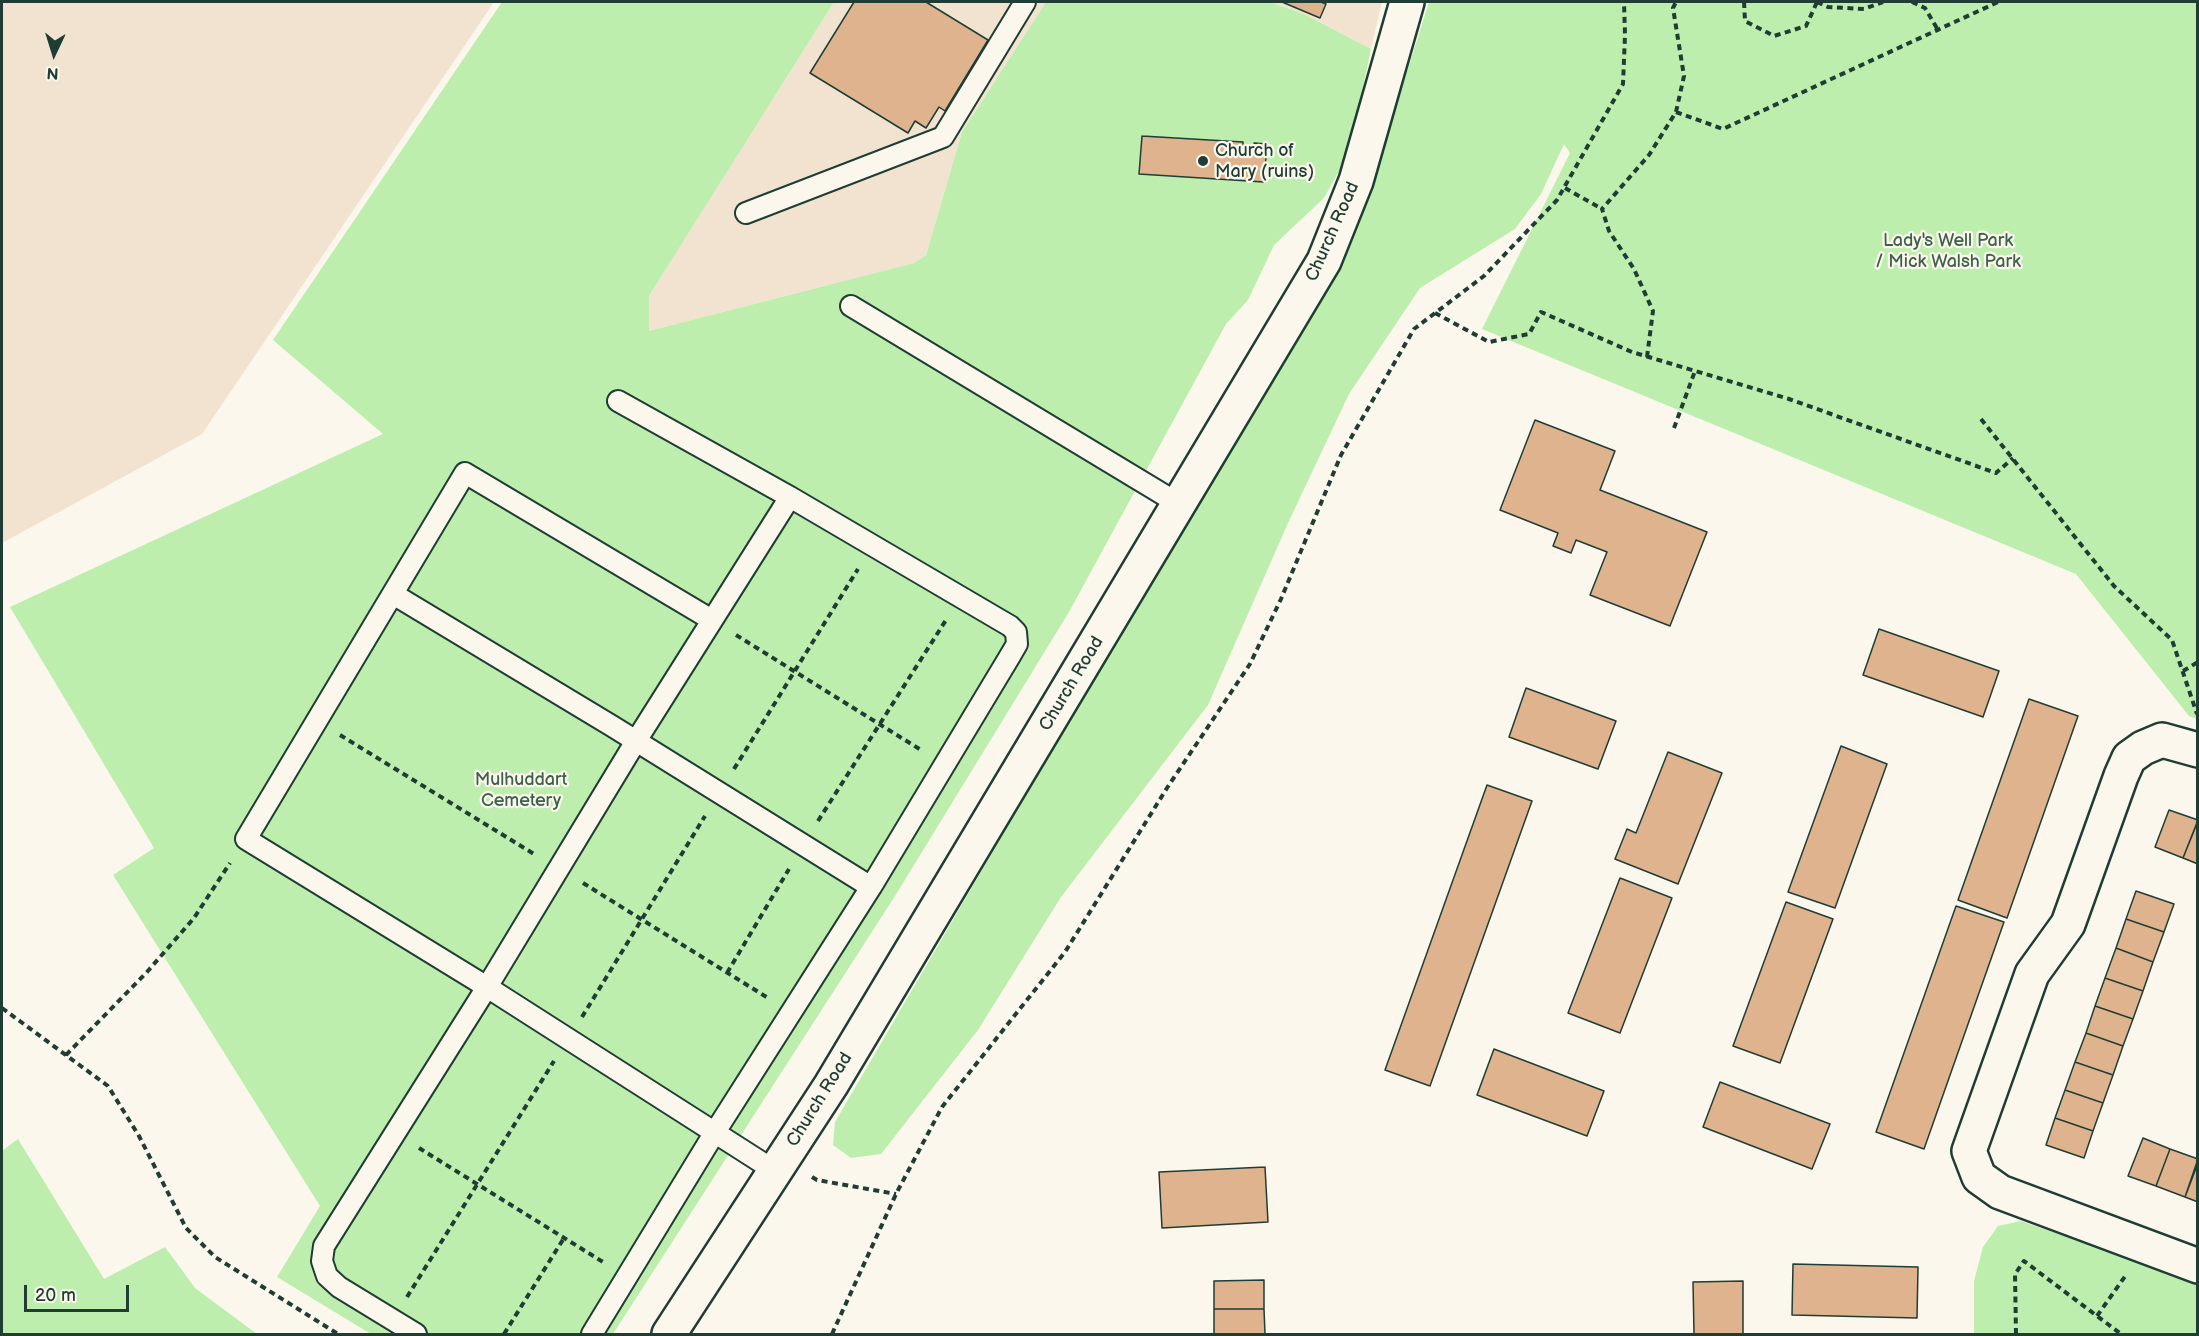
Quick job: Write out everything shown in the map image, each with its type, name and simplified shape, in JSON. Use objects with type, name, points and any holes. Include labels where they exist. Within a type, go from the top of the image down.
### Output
[{"type":"street","name":"Church Road","points":[[669,1335],[831,1085],[1324,261],[1356,181],[1407,2]]},
{"type":"street","points":[[2198,750],[2162,740],[2143,748],[2129,758],[2068,924],[2032,974],[1969,1151],[1979,1177],[2000,1192],[2198,1266]]},
{"type":"lane","points":[[746,213],[943,137],[1025,2]]},
{"type":"lane","points":[[851,306],[1179,504]]},
{"type":"lane","points":[[592,1335],[715,1132],[871,886],[1017,644],[1016,633],[1010,626],[790,496],[618,401]]},
{"type":"lane","points":[[712,620],[465,473],[246,839],[487,987],[715,1132],[778,1166]]},
{"type":"lane","points":[[416,1335],[339,1287],[327,1276],[322,1261],[324,1246],[790,496]]},
{"type":"lane","points":[[393,594],[871,886]]},
{"type":"path","points":[[832,1335],[896,1194],[942,1107],[1065,952],[1167,788],[1250,664],[1281,599],[1341,455],[1414,329],[1484,276],[1557,201],[1565,188],[1623,84],[1624,2]]},
{"type":"path","points":[[1602,209],[1650,155],[1676,112],[1684,76],[1673,8],[1676,2]]},
{"type":"path","points":[[1744,2],[1745,21],[1774,36],[1806,26],[1817,2],[1827,7],[1864,9],[1883,2]]},
{"type":"path","points":[[1912,2],[1925,8],[1938,30]]},
{"type":"path","points":[[1676,112],[1723,129],[1998,2]]},
{"type":"path","points":[[1565,188],[1602,209],[1609,231],[1634,269],[1653,311],[1647,357]]},
{"type":"path","points":[[1435,313],[1489,342],[1529,334],[1541,312],[1632,352],[1789,399],[1996,473],[2013,458]]},
{"type":"path","points":[[1674,428],[1695,371]]},
{"type":"path","points":[[1981,419],[2114,586],[2172,640],[2198,714]]},
{"type":"path","points":[[393,1320],[873,545]]},
{"type":"path","points":[[727,973],[804,845],[961,597]]},
{"type":"path","points":[[712,620],[945,765]]},
{"type":"path","points":[[2182,671],[2198,662]]},
{"type":"path","points":[[317,721],[534,854]]},
{"type":"path","points":[[66,1055],[147,972],[194,918],[246,839]]},
{"type":"path","points":[[559,869],[792,1012]]},
{"type":"path","points":[[2,1008],[108,1086],[140,1136],[186,1228],[215,1257],[338,1335]]},
{"type":"path","points":[[395,1133],[627,1277]]},
{"type":"path","points":[[778,1166],[816,1180],[896,1194]]},
{"type":"path","points":[[504,1335],[564,1238]]},
{"type":"path","points":[[2016,1335],[2015,1274],[2024,1261],[2121,1335]]},
{"type":"shaded area","points":[[2,2],[494,2],[202,434],[2,543]]},
{"type":"shaded area","points":[[834,2],[1046,2],[962,132],[926,255],[914,263],[649,331],[649,296]]},
{"type":"shaded area","points":[[1269,2],[1382,2],[1371,49],[1304,14]]},
{"type":"green space","name":"Mulhuddart Cemetery","points":[[502,2],[834,2],[649,296],[649,331],[914,263],[926,255],[962,132],[1046,2],[1269,2],[1304,14],[1371,49],[1349,153],[1324,198],[1274,245],[1248,300],[1226,324],[1069,612],[895,896],[613,1334],[371,1334],[277,1277],[320,1206],[113,875],[154,848],[10,607],[383,434],[273,340]]},
{"type":"green space","name":"Lady's Well Park / Mick Walsh Park","points":[[1429,2],[2197,2],[2197,719],[2189,716],[2076,574],[1482,329],[1570,153],[1564,144],[1541,194],[1515,229],[1420,288],[1349,394],[1288,523],[1208,705],[1061,897],[978,1030],[881,1154],[851,1158],[833,1145],[835,1122],[1359,224]]},
{"type":"green space","points":[[18,1139],[104,1279],[165,1247],[195,1288],[257,1334],[2,1334],[2,1151]]},
{"type":"green space","points":[[2021,1221],[2197,1282],[2197,1334],[1974,1334],[1974,1281],[1983,1247],[1998,1226]]},
{"type":"building","points":[[854,2],[926,2],[988,40],[945,111],[939,107],[926,128],[915,121],[908,133],[810,73]]},
{"type":"building","points":[[1282,2],[1321,2],[1326,4],[1320,18]]},
{"type":"building","name":"Church of Mary (ruins)","points":[[1142,136],[1243,142],[1243,149],[1254,149],[1254,143],[1267,144],[1264,182],[1139,174]]},
{"type":"building","points":[[1535,420],[1615,451],[1600,490],[1707,532],[1670,626],[1590,595],[1607,552],[1576,540],[1571,553],[1553,546],[1558,533],[1500,510]]},
{"type":"building","points":[[1879,629],[1999,671],[1983,717],[1863,675]]},
{"type":"building","points":[[1526,688],[1616,721],[1598,769],[1509,737]]},
{"type":"building","points":[[2029,699],[2078,716],[2007,918],[1958,900]]},
{"type":"building","points":[[1841,746],[1887,764],[1835,908],[1788,892]]},
{"type":"building","points":[[1668,752],[1722,773],[1678,884],[1615,859],[1627,829],[1636,833]]},
{"type":"building","points":[[1487,785],[1532,801],[1430,1086],[1385,1070]]},
{"type":"building","points":[[2169,810],[2198,820],[2183,858],[2155,847]]},
{"type":"building","points":[[2198,821],[2198,864],[2183,858]]},
{"type":"building","points":[[1620,878],[1672,898],[1620,1033],[1568,1013]]},
{"type":"building","points":[[2136,891],[2174,904],[2164,932],[2126,919]]},
{"type":"building","points":[[1786,902],[1833,919],[1780,1063],[1733,1046]]},
{"type":"building","points":[[1956,906],[2004,922],[1924,1149],[1876,1132]]},
{"type":"building","points":[[2126,919],[2164,932],[2153,962],[2116,948]]},
{"type":"building","points":[[2116,948],[2153,962],[2143,991],[2105,978]]},
{"type":"building","points":[[2105,978],[2143,991],[2133,1019],[2095,1006]]},
{"type":"building","points":[[2095,1006],[2133,1019],[2123,1046],[2086,1033]]},
{"type":"building","points":[[2086,1033],[2123,1046],[2113,1075],[2075,1062]]},
{"type":"building","points":[[1494,1049],[1604,1091],[1587,1136],[1477,1095]]},
{"type":"building","points":[[2075,1062],[2113,1075],[2103,1103],[2065,1090]]},
{"type":"building","points":[[1720,1082],[1830,1124],[1812,1169],[1703,1127]]},
{"type":"building","points":[[2065,1090],[2103,1103],[2093,1131],[2055,1118]]},
{"type":"building","points":[[2055,1118],[2093,1131],[2084,1158],[2046,1145]]},
{"type":"building","points":[[2143,1138],[2170,1149],[2156,1186],[2128,1176]]},
{"type":"building","points":[[2170,1149],[2198,1159],[2185,1197],[2156,1186]]},
{"type":"building","points":[[2198,1163],[2198,1202],[2185,1197]]},
{"type":"building","points":[[1265,1167],[1268,1222],[1162,1228],[1159,1172]]},
{"type":"building","points":[[1793,1264],[1918,1267],[1917,1318],[1792,1315]]},
{"type":"building","points":[[1264,1280],[1264,1309],[1214,1309],[1214,1281]]},
{"type":"building","points":[[1743,1281],[1743,1334],[1694,1334],[1693,1282]]},
{"type":"building","points":[[1214,1309],[1264,1309],[1265,1334],[1214,1334]]},
{"type":"place","name":"Church of Mary (ruins)","points":[[1203,161]]}]
